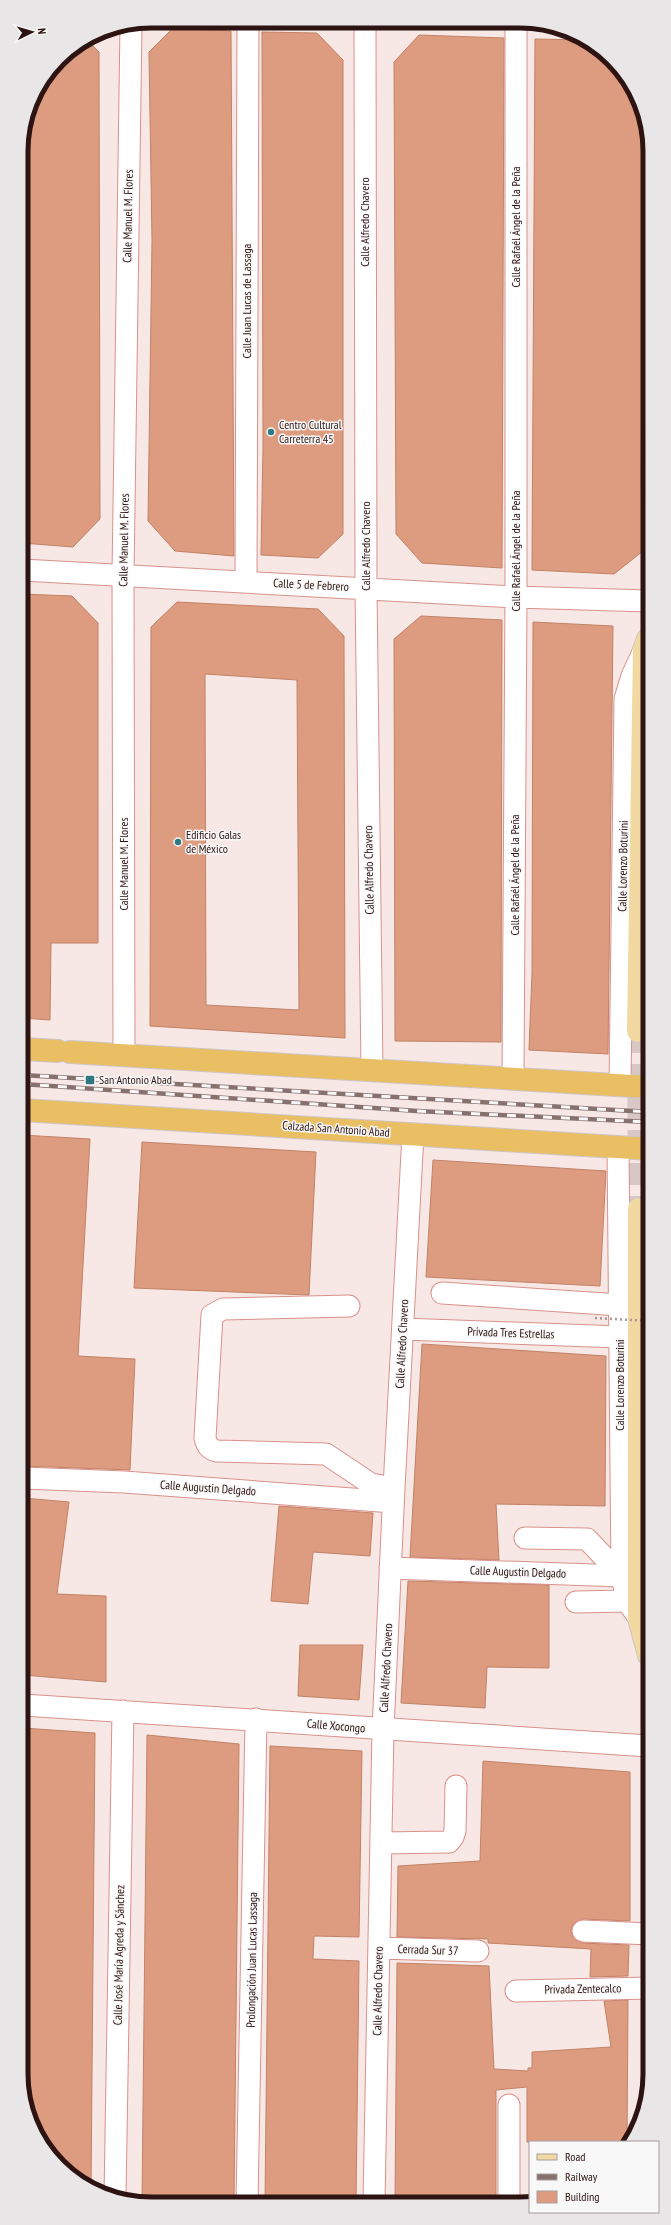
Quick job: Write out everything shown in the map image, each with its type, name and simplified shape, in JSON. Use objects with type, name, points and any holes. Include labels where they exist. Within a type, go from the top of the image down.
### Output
[{"type":"highway","points":[[28,1049],[643,1087]]},
{"type":"highway","name":"Calzada San Antonio Abad","points":[[28,1110],[643,1149]]},
{"type":"main road","name":"Calle Lorenzo Boturini","points":[[638,1031],[643,790]]},
{"type":"main road","name":"Calle Lorenzo Boturini","points":[[639,1209],[633,1610],[643,1638]]},
{"type":"street","name":"Calle Juan Lucas de Lassaga","points":[[246,581],[248,28]]},
{"type":"street","name":"Calle Alfredo Chavero","points":[[365,28],[366,588],[372,1070]]},
{"type":"street","name":"Calle Rafaél Ángel de la Peña","points":[[513,1079],[516,596],[516,28]]},
{"type":"street","name":"Calle Manuel M. Flores","points":[[124,1055],[123,575],[131,30]]},
{"type":"street","name":"Calle 5 de Febrero","points":[[28,570],[516,596],[643,601]]},
{"type":"street","name":"Calle Lorenzo Boturini","points":[[620,1085],[625,699],[632,676],[643,652]]},
{"type":"street","name":"Calle Alfredo Chavero","points":[[374,2197],[383,1730],[393,1495],[414,1134]]},
{"type":"street","name":"Calle Lorenzo Boturini","points":[[618,1147],[622,1576],[633,1610]]},
{"type":"street","points":[[442,1293],[620,1305]]},
{"type":"street","points":[[349,1306],[223,1309],[212,1315],[205,1438],[206,1445],[211,1450],[217,1451],[326,1454],[371,1484],[393,1495]]},
{"type":"street","name":"Privada Tres Estrellas","points":[[403,1329],[620,1337]]},
{"type":"street","name":"Calle Augustin Delgado","points":[[28,1478],[393,1495]]},
{"type":"street","points":[[525,1538],[587,1539],[622,1576]]},
{"type":"street","name":"Calle Augustin Delgado","points":[[390,1568],[622,1576]]},
{"type":"street","points":[[576,1602],[633,1610]]},
{"type":"street","name":"Calle Xocongo","points":[[28,1705],[256,1719],[383,1730],[643,1746]]},
{"type":"street","name":"Calle José María Agreda y Sánchez","points":[[115,2192],[123,1711]]},
{"type":"street","name":"Prolongación Juan Lucas Lassaga","points":[[248,2197],[256,1719]]},
{"type":"street","points":[[380,1843],[449,1842],[454,1837],[455,1831],[456,1786]]},
{"type":"street","points":[[583,1931],[643,1934]]},
{"type":"street","name":"Cerrada Sur 37","points":[[379,1948],[478,1952]]},
{"type":"street","name":"Privada Zentecalco","points":[[516,1991],[643,1988]]},
{"type":"street","points":[[509,2105],[509,2197]]},
{"type":"path","points":[[595,1318],[643,1321]]},
{"type":"building","points":[[173,28],[231,31],[234,556],[175,551],[148,521],[152,241],[149,52]]},
{"type":"building","points":[[262,32],[317,33],[343,60],[343,534],[318,558],[261,555],[263,447]]},
{"type":"building","points":[[419,35],[504,38],[502,568],[422,563],[396,534],[394,62]]},
{"type":"building","points":[[535,39],[571,40],[588,49],[601,59],[618,76],[634,104],[641,127],[643,151],[641,483],[643,551],[614,574],[532,570]]},
{"type":"building","points":[[91,44],[99,52],[100,519],[73,547],[28,543],[28,143],[32,119],[44,89],[64,64],[76,53]]},
{"type":"building","points":[[28,594],[72,596],[98,623],[98,943],[51,943],[50,1020],[28,1018]]},
{"type":"building","name":"Edificio Galas de México","points":[[177,602],[318,609],[344,636],[345,1038],[150,1026],[151,627]],"holes":[[[205,674],[297,680],[299,1010],[206,1005]]]},
{"type":"building","points":[[421,616],[502,620],[501,1042],[395,1041],[394,639]]},
{"type":"building","points":[[533,622],[613,626],[608,1054],[529,1050],[532,973]]},
{"type":"building","points":[[28,1135],[90,1139],[78,1356],[135,1359],[130,1470],[28,1466]]},
{"type":"building","points":[[142,1142],[316,1152],[309,1295],[134,1288]]},
{"type":"building","points":[[433,1160],[606,1171],[600,1286],[426,1277]]},
{"type":"building","points":[[422,1344],[606,1356],[605,1506],[496,1504],[499,1560],[410,1557]]},
{"type":"building","points":[[28,1498],[69,1502],[57,1594],[106,1596],[106,1682],[28,1675]]},
{"type":"building","points":[[279,1506],[373,1513],[370,1556],[313,1552],[308,1604],[271,1601]]},
{"type":"building","points":[[408,1581],[549,1585],[549,1668],[487,1667],[485,1708],[401,1703]]},
{"type":"building","points":[[300,1645],[363,1645],[359,1700],[298,1696]]},
{"type":"building","points":[[28,1728],[95,1733],[91,2182],[76,2172],[64,2161],[49,2142],[41,2128],[30,2098],[28,2074]]},
{"type":"building","points":[[147,1735],[239,1744],[234,2197],[142,2196]]},
{"type":"building","points":[[270,1746],[362,1751],[359,1937],[314,1936],[313,1959],[359,1961],[356,2197],[265,2197]]},
{"type":"building","points":[[483,1761],[630,1772],[630,1921],[583,1919],[573,1924],[571,1931],[573,1937],[582,1943],[629,1945],[628,1976],[590,1977],[591,1949],[488,1943],[488,1939],[397,1937],[398,1866],[480,1861]]},
{"type":"building","points":[[397,1963],[489,1966],[494,2069],[528,2071],[528,2068],[532,2068],[532,2052],[611,2047],[604,2001],[628,2000],[627,2133],[623,2141],[527,2142],[527,2087],[496,2090],[496,2197],[395,2197]]},
{"type":"tunnel","points":[[638,1031],[639,1209]]},
{"type":"railway","points":[[28,1075],[643,1112]]},
{"type":"railway","points":[[28,1084],[417,1111],[643,1122]]},
{"type":"place","name":"Centro Cultural Carreterra 45","points":[[271,432]]},
{"type":"place","name":"Edificio Galas de México","points":[[178,842]]},
{"type":"place","name":"San Antonio Abad","points":[[90,1080]]}]
